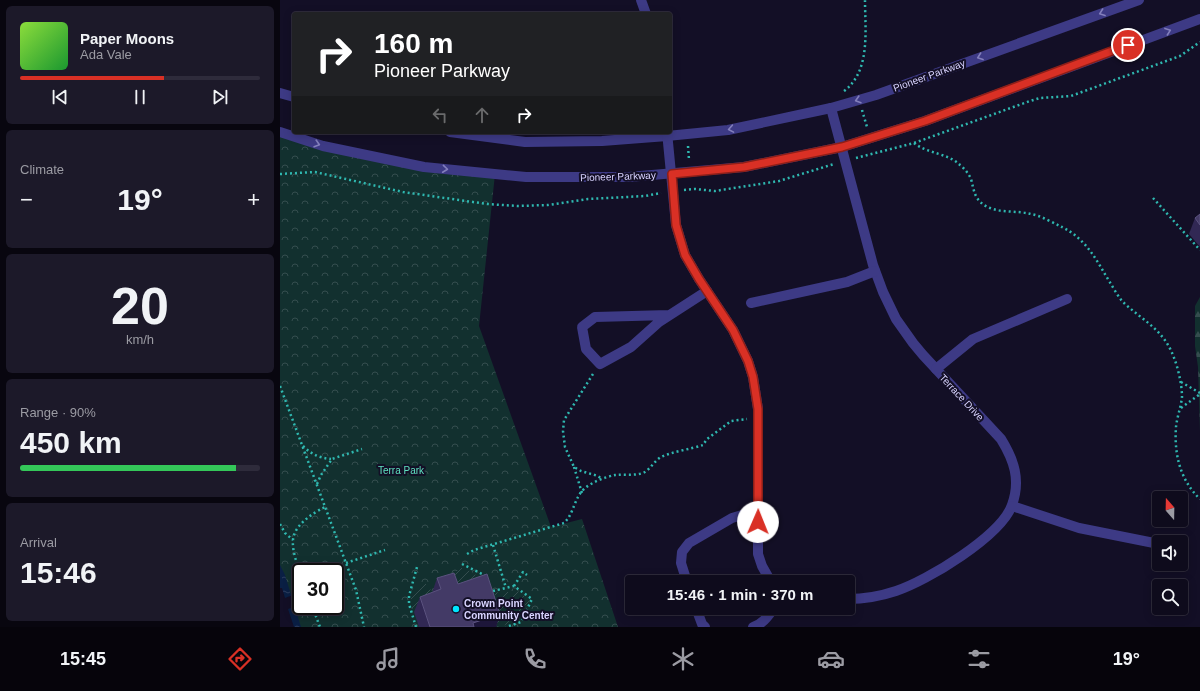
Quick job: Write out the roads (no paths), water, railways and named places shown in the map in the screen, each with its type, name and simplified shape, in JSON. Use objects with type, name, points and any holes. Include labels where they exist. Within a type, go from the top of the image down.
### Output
[{"type":"street","points":[[641,0],[645,12]]},
{"type":"street","name":"Pioneer Parkway","points":[[672,134],[728,130],[831,108],[876,95],[1139,0]]},
{"type":"street","name":"Pioneer Parkway","points":[[280,132],[323,146],[424,167],[526,177],[629,177],[744,167],[842,147],[925,121],[1200,19]]},
{"type":"street","points":[[280,93],[292,96]]},
{"type":"street","name":"Terrace Drive","points":[[831,108],[875,271],[896,319],[913,343],[1001,439],[1010,454],[1016,471],[1016,490],[1012,506],[1005,519],[996,530],[976,546],[951,562],[896,591],[855,599]]},
{"type":"street","name":"Pioneer Parkway","points":[[465,134],[525,142],[602,141],[667,134]]},
{"type":"street","points":[[667,134],[676,225],[685,255],[733,330],[748,361],[753,377],[758,409],[758,554],[767,575]]},
{"type":"street","points":[[751,303],[847,282],[875,271]]},
{"type":"street","points":[[669,315],[595,316],[582,327],[586,349],[600,364],[631,347],[659,322],[707,291]]},
{"type":"street","points":[[936,369],[973,339],[1067,299]]},
{"type":"street","points":[[1012,506],[1079,528],[1152,543]]},
{"type":"street","points":[[685,575],[681,563],[682,552],[690,543],[732,518],[759,510]]},
{"type":"street","points":[[699,615],[702,624],[705,627]]},
{"type":"street","points":[[753,627],[758,626],[769,615]]},
{"type":"water","points":[[280,565],[285,575],[292,598],[292,615],[297,615],[301,627],[280,627]]},
{"type":"place","name":"Crown Point Community Center","points":[[456,609]]},
{"type":"park label","name":"Terra Park","points":[[401,470]]}]
